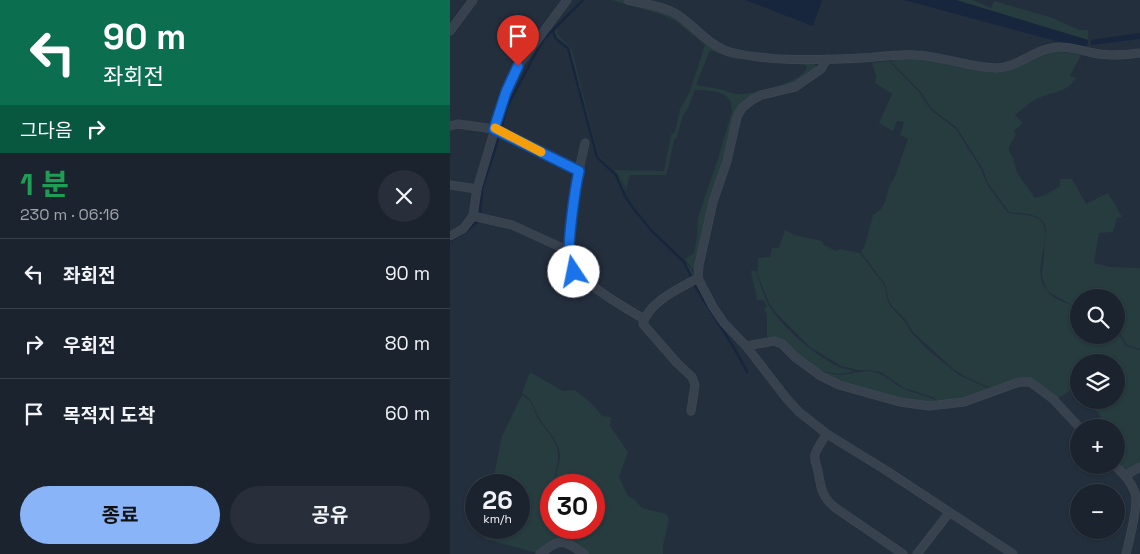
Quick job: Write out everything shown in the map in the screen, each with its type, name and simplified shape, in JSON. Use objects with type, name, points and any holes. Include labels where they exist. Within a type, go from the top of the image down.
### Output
[{"type":"street","points":[[450,31],[473,0]]},
{"type":"street","points":[[450,236],[463,229],[473,216],[477,189],[494,129],[515,70],[567,0]]},
{"type":"street","points":[[628,0],[672,12],[709,41],[724,50],[755,56],[814,60],[915,55],[998,68],[1056,47],[1107,55],[1140,53]]},
{"type":"street","points":[[827,59],[821,69],[795,87],[761,95],[742,108],[737,117],[727,162],[713,202],[699,264],[698,278],[713,307],[724,323],[746,346],[799,412],[827,434],[1013,554]]},
{"type":"street","points":[[450,126],[458,124],[494,129],[579,171]]},
{"type":"street","points":[[585,143],[574,202],[569,251],[570,266],[574,272],[601,292],[644,319]]},
{"type":"street","points":[[450,185],[477,189]]},
{"type":"street","points":[[473,216],[512,225],[569,251]]},
{"type":"street","points":[[691,411],[694,385],[692,377],[677,363],[643,324],[644,319],[652,308],[669,294],[698,278]]},
{"type":"street","points":[[746,346],[774,341],[782,344],[821,376],[839,385],[900,402],[929,406],[964,402],[1020,382],[1030,382],[1052,398],[1072,419]]},
{"type":"street","points":[[827,434],[815,454],[823,495],[828,503],[903,554]]},
{"type":"street","points":[[1126,554],[1136,494],[1126,475],[1140,467]]},
{"type":"street","points":[[917,554],[949,513]]},
{"type":"street","points":[[540,554],[553,544],[560,542],[569,544],[584,554]]},
{"type":"green space","points":[[611,0],[621,0],[666,12],[740,57],[815,64],[817,69],[803,80],[736,111],[710,203],[695,272],[685,259],[694,253],[698,217],[732,111],[731,104],[725,95],[695,90],[683,115],[677,137],[674,140],[666,175],[630,175],[626,189],[621,178],[614,170],[664,171],[671,135],[675,132],[680,109],[690,91],[705,45],[676,21],[660,14]],"holes":[[[710,50],[731,58],[805,65],[807,67],[804,73],[788,82],[766,90],[745,94],[736,94],[696,85]]]},
{"type":"green space","points":[[956,0],[973,0],[991,8],[994,1],[1053,18],[1079,30],[1088,30],[1088,40]]},
{"type":"green space","points":[[558,28],[557,34],[572,51],[598,155],[621,179],[627,195],[617,175],[597,157],[569,48],[554,35]]},
{"type":"green space","points":[[1057,51],[1081,55],[1070,76],[1076,78],[1067,87],[1034,100],[1015,115],[1023,123],[1014,131],[1016,135],[1009,147],[1009,151],[1017,173],[1035,198],[1045,195],[1060,186],[1060,179],[1072,179],[1086,204],[1108,193],[1122,217],[1117,218],[1113,232],[1099,233],[1094,263],[1110,267],[1140,268],[1140,349],[1127,345],[1125,342],[1125,289],[1070,289],[1070,304],[1047,291],[1042,276],[1046,228],[1044,223],[1036,216],[1009,212],[988,183],[982,168],[957,128],[932,109],[920,91],[890,61],[915,59],[990,71],[1016,66]]},
{"type":"green space","points":[[889,61],[919,92],[931,110],[956,129],[981,169],[987,184],[1008,213],[1035,217],[1044,227],[1045,237],[1041,277],[1045,289],[1057,299],[1070,303],[1070,344],[1125,344],[1140,350],[1140,464],[1125,473],[1125,419],[1098,419],[1101,416],[1094,409],[1125,409],[1125,354],[1070,354],[1070,391],[1056,400],[1033,383],[990,388],[953,369],[913,332],[904,318],[891,305],[886,286],[861,252],[865,245],[873,215],[884,203],[908,139],[900,135],[904,122],[897,121],[893,131],[879,123],[892,94],[875,83],[876,76],[872,63]]},
{"type":"green space","points":[[628,197],[635,209],[685,262],[652,231],[633,208]]},
{"type":"green space","points":[[785,230],[794,235],[822,241],[824,245],[836,251],[840,249],[860,253],[885,286],[890,306],[928,350],[959,375],[990,389],[962,401],[941,404],[933,397],[904,388],[881,372],[841,366],[810,347],[776,313],[769,303],[756,271],[758,271],[758,258],[770,257],[772,248],[779,248]]},
{"type":"green space","points":[[685,262],[693,273],[692,276]]},
{"type":"green space","points":[[751,271],[755,271],[768,304],[789,331],[828,361],[842,368],[856,371],[840,374],[817,371],[777,339],[767,337],[767,314],[764,309],[767,306],[763,300],[757,300]]},
{"type":"green space","points":[[867,371],[884,376],[901,388],[929,397],[940,404],[912,402],[839,384],[819,372],[840,375]]},
{"type":"green space","points":[[530,372],[563,391],[575,390],[592,404],[602,416],[611,417],[610,426],[628,452],[619,477],[628,496],[634,499],[642,508],[666,514],[669,519],[663,554],[585,554],[564,542],[563,539],[605,539],[605,474],[557,474],[560,455],[557,444],[539,418],[531,402],[522,393]]},
{"type":"green space","points":[[522,395],[532,404],[539,420],[554,440],[557,449],[558,462],[556,474],[540,474],[540,539],[562,539],[563,542],[540,554],[485,539],[530,539],[530,474],[494,474],[502,436]]},
{"type":"water","points":[[745,0],[822,0],[813,26]]},
{"type":"water","points":[[904,0],[956,0],[1088,40],[1087,46],[1078,47]]},
{"type":"water","points":[[1140,33],[1140,39],[1091,45],[1091,40]]},
{"type":"waterway","points":[[501,129],[507,107],[544,39],[583,0]]},
{"type":"waterway","points":[[553,31],[556,39],[568,48],[597,157],[616,175],[625,196],[633,208],[652,231],[684,262],[692,278]]},
{"type":"waterway","points":[[480,212],[482,188],[499,137]]},
{"type":"waterway","points":[[450,241],[464,233],[478,221]]},
{"type":"waterway","points":[[694,284],[735,349],[747,372]]},
{"type":"slow traffic","points":[[495,128],[541,152]]},
{"type":"route","points":[[518,66],[506,92],[494,129],[579,171],[569,251],[570,266],[574,272]]}]
